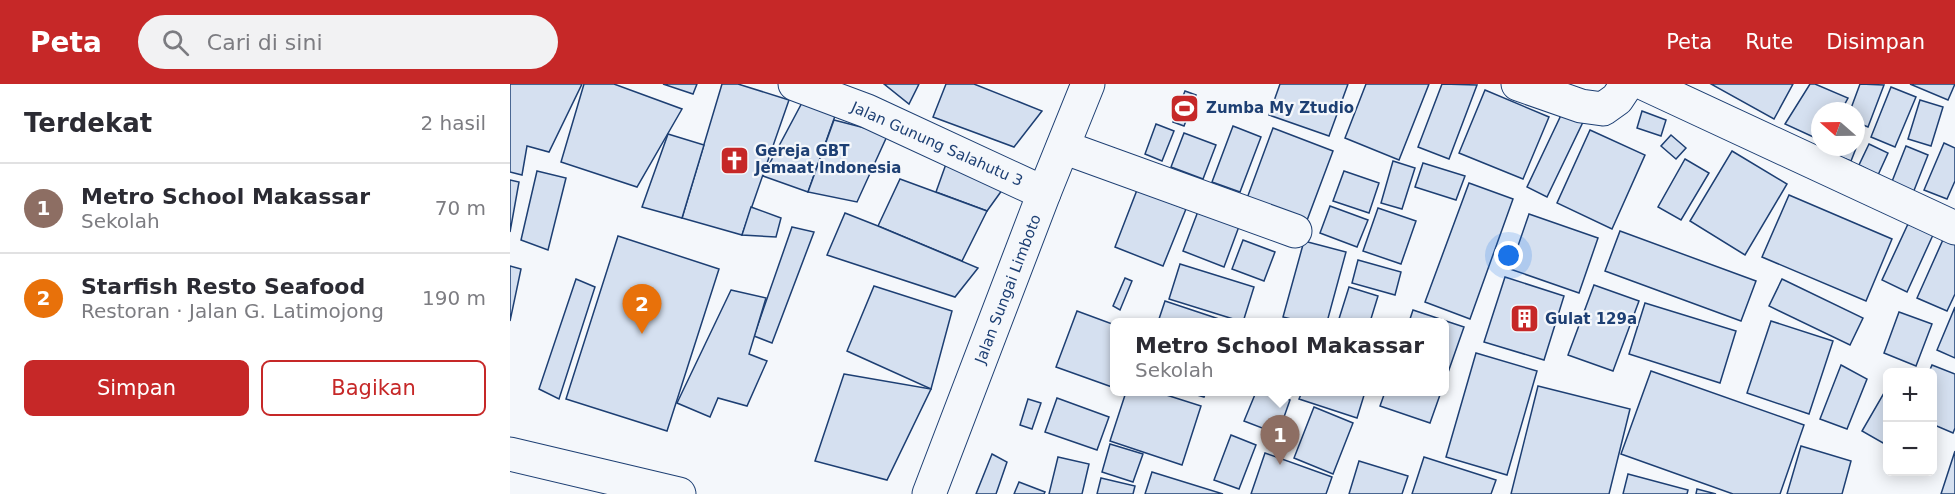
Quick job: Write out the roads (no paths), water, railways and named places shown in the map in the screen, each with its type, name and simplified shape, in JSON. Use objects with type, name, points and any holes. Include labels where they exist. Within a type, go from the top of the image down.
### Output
[{"type":"street","name":"Jalan Gunung Salahutu 3","points":[[795,84],[867,111],[1044,193]]},
{"type":"street","name":"Jalan Sungai Limboto","points":[[929,494],[1088,84]]},
{"type":"street","points":[[1518,84],[1581,106],[1603,109],[1617,99],[1627,84]]},
{"type":"street","points":[[1645,84],[1955,228]]},
{"type":"street","points":[[1063,147],[1295,231]]},
{"type":"street","points":[[510,454],[679,494]]},
{"type":"place","name":"Zumba My Ztudio","points":[[1185,108]]},
{"type":"place","name":"Gereja GBT Jemaat Indonesia","points":[[734,160]]},
{"type":"place","name":"Gulat 129a","points":[[1524,319]]},
{"type":"place","name":"Starfish Resto Seafood","points":[[642,334]]},
{"type":"place","name":"Metro School Makassar","points":[[1280,465]]}]
